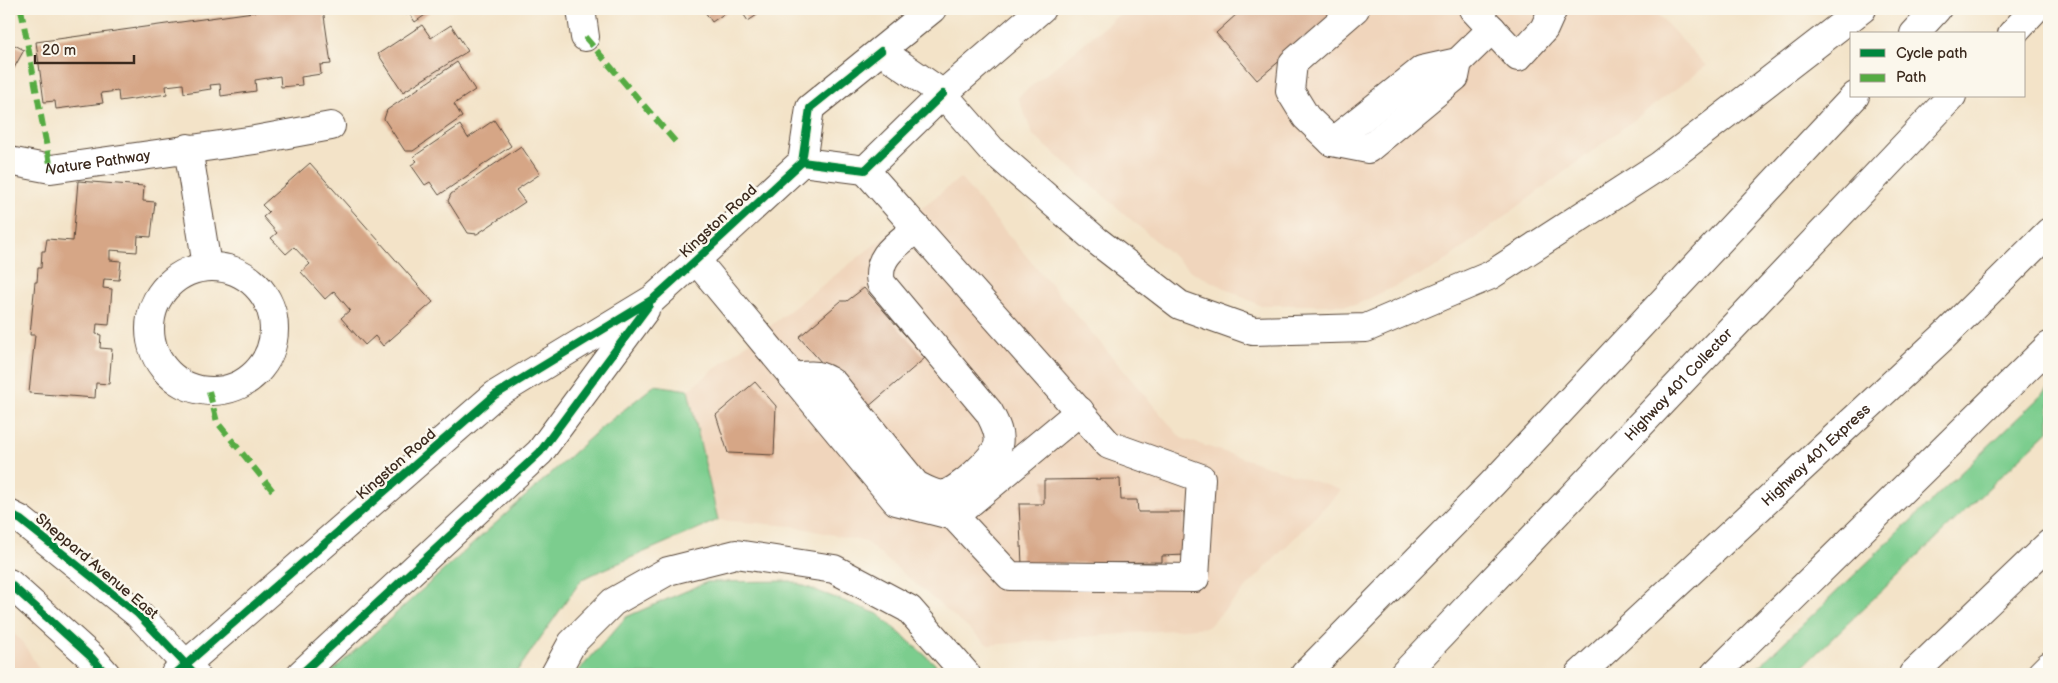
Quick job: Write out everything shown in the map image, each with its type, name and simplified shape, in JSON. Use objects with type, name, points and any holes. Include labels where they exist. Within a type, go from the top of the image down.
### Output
[{"type":"main road","points":[[581,9],[585,37]]},
{"type":"main road","points":[[696,260],[896,501],[954,516],[1010,576],[1195,578],[1201,478],[1109,445],[865,170],[802,162],[810,108],[932,9]]},
{"type":"main road","points":[[865,170],[943,94],[1041,9]]},
{"type":"main road","points":[[1355,9],[1292,63],[1290,91],[1306,117],[1332,142],[1368,149],[1455,77],[1458,62],[1492,29]]},
{"type":"main road","points":[[1473,9],[1518,57],[1544,29],[1553,9]]},
{"type":"main road","points":[[881,51],[943,94],[991,149],[1097,241],[1180,305],[1254,331],[1366,328],[1500,270],[1659,166],[1862,9]]},
{"type":"main road","points":[[1916,32],[1937,9]]},
{"type":"main road","points":[[2014,32],[2035,9]]},
{"type":"main road","points":[[1305,674],[1492,484],[1853,98]]},
{"type":"main road","name":"Highway 401 Collector","points":[[1404,674],[1950,98]]},
{"type":"main road","name":"Nature Pathway","points":[[9,161],[51,169],[188,148],[255,140],[331,126]]},
{"type":"main road","points":[[188,148],[207,266]]},
{"type":"main road","name":"Kingston Road","points":[[185,671],[495,395],[653,298],[802,162]]},
{"type":"main road","points":[[793,377],[814,374],[834,384],[916,485],[929,492],[943,495],[956,489],[992,456],[998,445],[998,429],[989,412],[881,283],[878,273],[880,263],[888,252],[917,228]]},
{"type":"main road","name":"Highway 401 Express","points":[[1580,674],[1936,344],[2049,232]]},
{"type":"main road","points":[[207,266],[227,268],[246,276],[262,289],[272,307],[276,328],[272,348],[263,366],[248,380],[230,389],[209,392],[189,387],[171,376],[158,360],[150,340],[150,320],[156,300],[169,283],[186,272],[207,266]]},
{"type":"main road","name":"Kingston Road","points":[[301,674],[540,452],[653,298]]},
{"type":"main road","points":[[1715,674],[2049,346]]},
{"type":"main road","points":[[954,516],[1080,411]]},
{"type":"main road","name":"Sheppard Avenue East","points":[[9,514],[21,520],[138,614],[185,671]]},
{"type":"main road","points":[[1913,674],[2049,544]]},
{"type":"main road","points":[[555,674],[572,643],[613,602],[668,571],[736,554],[834,569],[842,573],[909,609],[966,674]]},
{"type":"main road","points":[[9,583],[91,657],[106,674]]},
{"type":"main road","points":[[2041,674],[2049,666]]},
{"type":"shaded area","points":[[1126,9],[1653,9],[1706,66],[1437,267],[1355,305],[1259,305],[1192,272],[1033,135],[1018,97]]},
{"type":"shaded area","points":[[960,178],[1181,438],[1341,490],[1208,627],[988,645],[866,542],[792,526],[718,520],[688,390]]},
{"type":"shaded area","points":[[9,630],[22,641],[42,674],[9,674]]},
{"type":"green space","points":[[655,385],[688,390],[718,520],[582,579],[515,674],[329,674],[601,428]]},
{"type":"green space","points":[[2049,388],[2049,430],[1795,674],[1751,674]]},
{"type":"green space","points":[[791,581],[878,614],[935,664],[939,674],[576,674],[626,617],[707,582]]},
{"type":"building","points":[[275,9],[323,9],[331,64],[320,65],[321,74],[301,77],[302,85],[281,87],[280,76],[255,80],[256,91],[221,96],[220,84],[210,85],[211,89],[184,93],[183,84],[166,86],[167,94],[119,101],[118,91],[101,93],[103,103],[56,109],[55,101],[44,102],[36,42]]},
{"type":"building","points":[[402,9],[434,9],[415,22],[409,13],[406,15]]},
{"type":"building","points":[[703,9],[731,9],[712,22]]},
{"type":"building","points":[[740,9],[766,9],[748,21]]},
{"type":"building","points":[[1234,9],[1347,9],[1295,48],[1257,80],[1216,33],[1238,13]]},
{"type":"building","points":[[422,25],[431,38],[451,25],[468,51],[403,92],[378,54]]},
{"type":"building","points":[[9,42],[24,50],[9,77]]},
{"type":"building","points":[[457,62],[475,90],[454,104],[462,117],[413,151],[405,151],[384,119],[387,110]]},
{"type":"building","points":[[494,120],[511,146],[439,195],[430,182],[425,185],[411,165],[417,161],[413,157],[460,125],[468,138]]},
{"type":"building","points":[[521,146],[540,174],[516,190],[525,202],[477,234],[468,233],[448,201],[451,194]]},
{"type":"building","points":[[310,163],[433,302],[383,346],[375,336],[365,345],[341,318],[350,310],[334,291],[325,299],[301,272],[310,264],[294,247],[286,254],[271,238],[277,233],[263,217],[269,212],[262,205]]},
{"type":"building","points":[[78,181],[144,186],[143,201],[155,202],[151,237],[138,236],[137,252],[110,250],[110,260],[121,261],[119,280],[104,279],[103,288],[112,289],[109,325],[97,324],[96,334],[101,335],[100,348],[112,349],[109,384],[96,383],[95,398],[29,393],[35,335],[30,335],[38,268],[41,268],[42,251],[45,251],[47,239],[73,241]]},
{"type":"building","points":[[864,288],[925,358],[867,408],[837,380],[799,337],[841,301],[847,301]]},
{"type":"building","points":[[755,382],[776,406],[774,455],[728,453],[716,415]]},
{"type":"building","points":[[1120,479],[1121,500],[1137,500],[1138,512],[1184,512],[1185,555],[1162,556],[1162,562],[1022,564],[1019,504],[1044,504],[1044,480]]},
{"type":"marked path","points":[[21,9],[51,169]]},
{"type":"marked path","points":[[585,37],[679,146]]},
{"type":"marked path","points":[[209,391],[217,422],[273,491]]},
{"type":"cycle path","points":[[175,674],[495,395],[653,299],[802,162],[810,108],[881,51]]},
{"type":"cycle path","points":[[802,162],[865,170],[943,94]]},
{"type":"cycle path","points":[[301,674],[540,452],[649,305]]},
{"type":"cycle path","points":[[9,514],[21,520],[138,614],[195,674]]},
{"type":"cycle path","points":[[9,583],[91,657],[106,674]]}]
